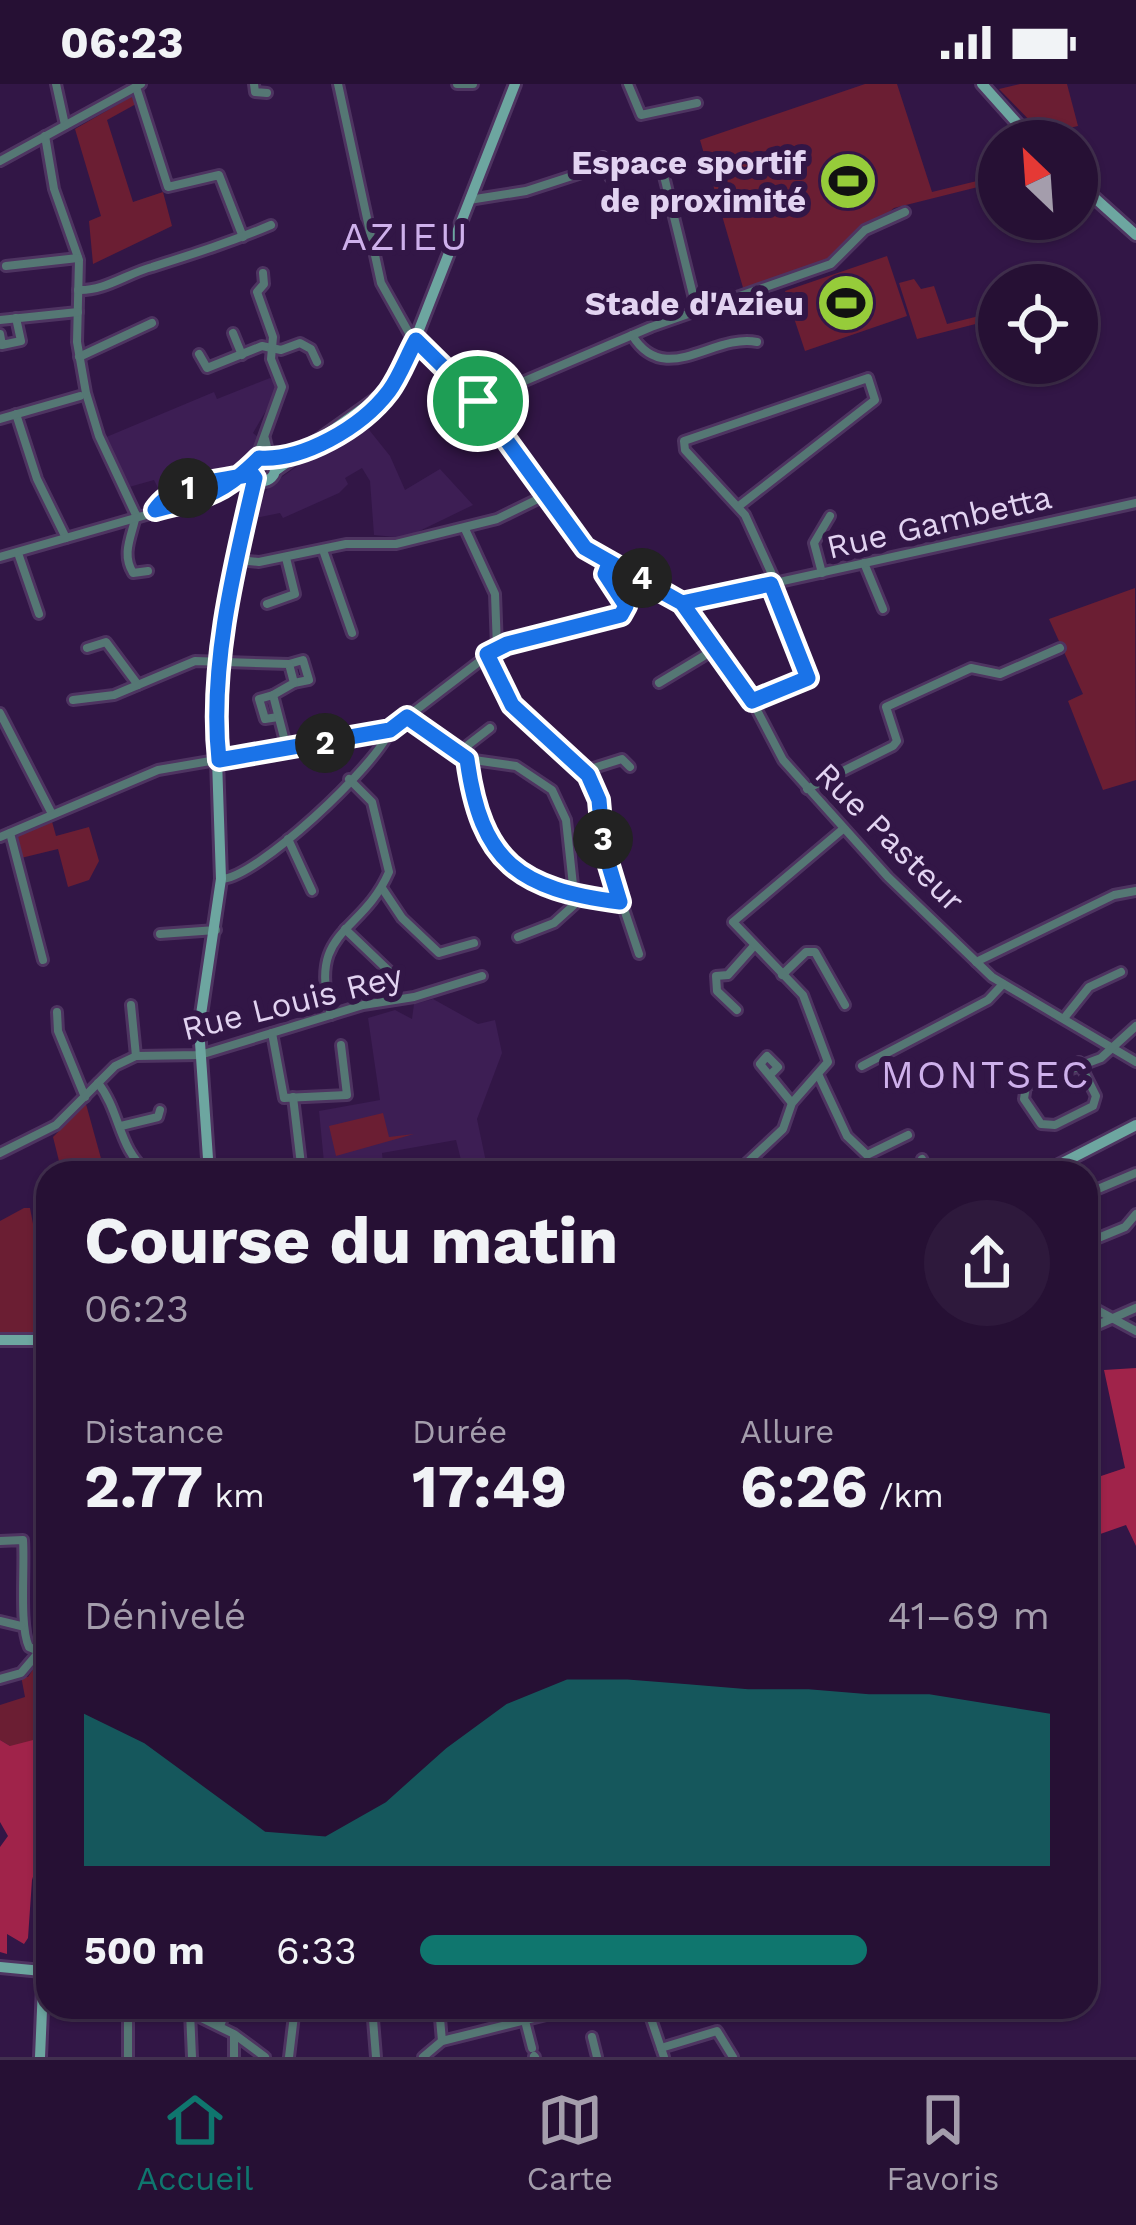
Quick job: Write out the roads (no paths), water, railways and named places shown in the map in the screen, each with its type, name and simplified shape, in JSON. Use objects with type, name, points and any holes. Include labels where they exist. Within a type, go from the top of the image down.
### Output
[{"type":"street","points":[[56,84],[65,125]]},
{"type":"street","points":[[254,84],[256,92],[267,93]]},
{"type":"street","name":"Rue Pasteur","points":[[338,84],[381,283],[397,318],[478,401],[585,548],[665,589],[682,603],[752,701],[774,745],[806,790],[976,962],[1004,984],[1136,1062]]},
{"type":"street","points":[[457,84],[473,84]]},
{"type":"street","points":[[0,557],[136,515],[217,480],[235,479],[304,454],[385,396],[416,340],[515,84]]},
{"type":"street","points":[[628,84],[640,116],[697,103]]},
{"type":"street","points":[[982,84],[1014,120]]},
{"type":"street","points":[[1,158],[139,85],[168,187],[219,175],[243,237]]},
{"type":"street","points":[[45,136],[54,189],[78,258],[79,356],[98,436],[136,515],[127,544],[129,566],[133,573],[148,571]]},
{"type":"street","points":[[469,200],[526,191],[605,161],[610,177]]},
{"type":"street","points":[[664,176],[697,311]]},
{"type":"street","points":[[1098,201],[1136,235]]},
{"type":"street","points":[[478,401],[632,335],[831,264],[865,230],[905,212]]},
{"type":"street","points":[[78,290],[95,290],[271,225]]},
{"type":"street","points":[[6,266],[78,258]]},
{"type":"street","points":[[207,1161],[200,1055],[205,980],[221,879],[223,666],[236,560],[262,469],[267,417],[281,387],[273,337],[257,292],[265,284],[263,273]]},
{"type":"street","points":[[0,320],[78,312]]},
{"type":"street","points":[[0,334],[2,345],[21,340],[16,318]]},
{"type":"street","points":[[79,356],[152,323]]},
{"type":"street","points":[[300,343],[301,330]]},
{"type":"street","points":[[233,333],[242,355]]},
{"type":"street","points":[[632,335],[648,352],[676,362],[742,339],[757,342]]},
{"type":"street","points":[[199,354],[208,368],[262,346],[272,349],[300,343],[311,349],[317,362]]},
{"type":"street","points":[[739,506],[875,400],[868,378],[686,438],[685,449],[739,506],[808,678],[752,701]]},
{"type":"street","points":[[0,419],[80,395]]},
{"type":"street","points":[[16,414],[40,487],[66,538]]},
{"type":"street","points":[[160,506],[218,494],[235,479]]},
{"type":"street","points":[[236,560],[396,544],[465,529],[544,496]]},
{"type":"street","name":"Rue Gambetta","points":[[682,603],[1136,503]]},
{"type":"street","points":[[822,573],[814,543],[830,516]]},
{"type":"street","points":[[465,529],[495,594],[497,648]]},
{"type":"street","points":[[323,549],[352,633]]},
{"type":"street","points":[[18,553],[39,614]]},
{"type":"street","points":[[267,604],[295,595],[286,558]]},
{"type":"street","points":[[221,879],[242,875],[288,839],[350,779],[390,730],[487,654],[621,615],[626,606],[605,574],[609,563]]},
{"type":"street","points":[[864,563],[883,609]]},
{"type":"street","points":[[87,648],[106,642],[138,685]]},
{"type":"street","points":[[659,683],[716,648]]},
{"type":"street","points":[[806,790],[893,746],[897,741],[886,707],[971,668],[1000,674],[1060,648]]},
{"type":"street","points":[[487,654],[512,705],[584,771],[599,800],[603,846],[638,954]]},
{"type":"street","points":[[73,700],[114,695],[195,662],[223,666],[304,660],[309,680],[260,699],[265,719],[278,717],[287,749]]},
{"type":"street","points":[[289,664],[294,683]]},
{"type":"street","points":[[0,713],[51,812]]},
{"type":"street","points":[[407,717],[467,759],[516,766],[552,790],[566,820],[575,896],[565,916],[518,937]]},
{"type":"street","points":[[490,728],[467,745],[467,759],[477,814],[496,854],[517,873],[575,896],[620,902]]},
{"type":"street","points":[[43,961],[5,835],[158,770],[390,730]]},
{"type":"street","points":[[584,771],[622,759],[630,767]]},
{"type":"street","points":[[331,1015],[321,974],[345,928],[382,888],[389,872],[372,802],[350,779]]},
{"type":"street","points":[[749,1161],[784,1129],[792,1103],[818,1074],[827,1054],[803,995],[733,927],[734,918],[844,829]]},
{"type":"street","points":[[288,839],[312,892]]},
{"type":"street","points":[[382,888],[402,918],[439,953],[474,943]]},
{"type":"street","points":[[976,962],[1114,895],[1136,891]]},
{"type":"street","points":[[345,928],[391,973]]},
{"type":"street","points":[[160,934],[216,930]]},
{"type":"street","points":[[737,1010],[717,991],[716,976],[728,975],[753,947]]},
{"type":"street","points":[[782,975],[806,952],[815,952],[845,1005]]},
{"type":"street","points":[[1065,1017],[1089,988],[1121,972]]},
{"type":"street","name":"Rue Louis Rey","points":[[136,1056],[200,1055],[482,976]]},
{"type":"street","points":[[862,1066],[988,1000],[1004,984]]},
{"type":"street","points":[[0,1153],[56,1125],[115,1066],[136,1056],[131,1005]]},
{"type":"street","points":[[57,1012],[58,1031],[85,1097]]},
{"type":"street","points":[[1079,1063],[1096,1096],[1093,1106],[1055,1125],[1041,1124],[1024,1099],[1023,1089],[1079,1063],[1101,1058],[1136,1026]]},
{"type":"street","points":[[272,1033],[284,1098],[347,1095],[341,1046]]},
{"type":"street","points":[[762,1054],[778,1067],[770,1075],[792,1103]]},
{"type":"street","points":[[818,1074],[847,1136],[867,1155],[908,1135]]},
{"type":"street","points":[[98,1084],[116,1106],[126,1150],[137,1161]]},
{"type":"street","points":[[293,1097],[301,1161]]},
{"type":"street","points":[[121,1126],[158,1118],[160,1110]]},
{"type":"street","points":[[1066,1161],[1136,1125]]},
{"type":"street","points":[[1098,1189],[1136,1173]]},
{"type":"street","points":[[1098,1238],[1125,1227],[1136,1214]]},
{"type":"street","points":[[1098,1325],[1136,1308]]},
{"type":"street","points":[[1098,1312],[1136,1331]]},
{"type":"street","points":[[0,1340],[36,1340]]},
{"type":"street","points":[[0,1541],[23,1540],[27,1603],[21,1626]]},
{"type":"street","points":[[0,1621],[21,1626],[36,1645]]},
{"type":"street","points":[[0,1679],[21,1673],[36,1660]]},
{"type":"street","points":[[0,1967],[36,1976]]},
{"type":"street","points":[[40,2057],[42,2019]]},
{"type":"street","points":[[128,2019],[128,2057]]},
{"type":"street","points":[[190,2019],[192,2057]]},
{"type":"street","points":[[205,2019],[266,2057]]},
{"type":"street","points":[[220,2026],[223,2019]]},
{"type":"street","points":[[289,2057],[294,2019]]},
{"type":"street","points":[[373,2019],[376,2057]]},
{"type":"street","points":[[440,2019],[442,2041]]},
{"type":"street","points":[[423,2057],[442,2041],[529,2019]]},
{"type":"street","points":[[651,2019],[662,2052],[717,2031],[733,2057]]},
{"type":"street","points":[[525,2020],[534,2054]]},
{"type":"street","points":[[234,2034],[234,2057]]},
{"type":"street","points":[[592,2037],[597,2057]]},
{"type":"place","name":"Espace sportif de proximité","points":[[848,181]]},
{"type":"place","name":"Stade d'Azieu","points":[[846,303]]},
{"type":"district","name":"AZIEU","points":[[406,236]]},
{"type":"district","name":"MONTSEC","points":[[986,1074]]}]
